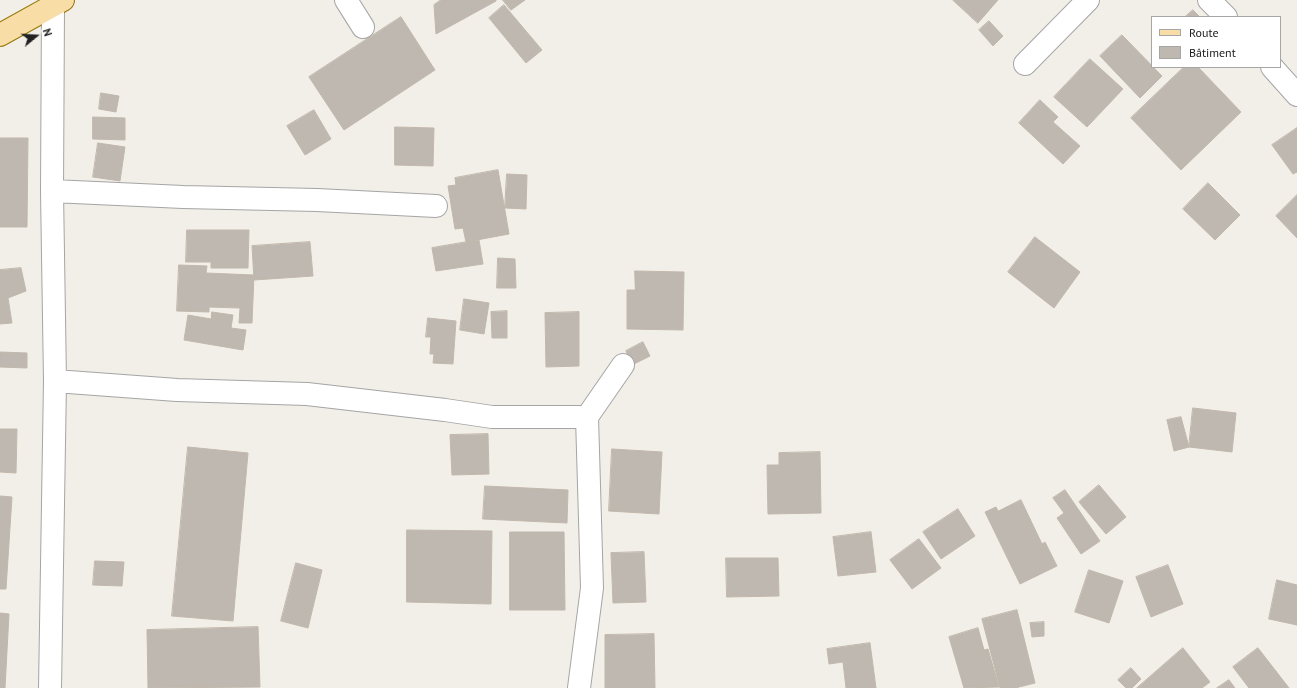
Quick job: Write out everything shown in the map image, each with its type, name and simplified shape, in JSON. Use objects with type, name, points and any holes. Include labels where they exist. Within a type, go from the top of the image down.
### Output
[{"type":"main road","points":[[0,35],[58,3]]},
{"type":"street","points":[[346,0],[363,27]]},
{"type":"street","points":[[1026,64],[1088,0]]},
{"type":"street","points":[[1209,0],[1225,16]]},
{"type":"street","points":[[50,688],[55,381],[52,191],[58,3]]},
{"type":"street","points":[[1273,68],[1297,95]]},
{"type":"street","points":[[52,191],[183,198],[317,200],[436,206]]},
{"type":"street","points":[[579,688],[592,588],[587,417],[623,365]]},
{"type":"street","points":[[55,381],[177,390],[307,394],[492,417],[587,417]]},
{"type":"building","points":[[441,0],[496,1],[436,34],[434,5]]},
{"type":"building","points":[[503,0],[525,0],[511,10]]},
{"type":"building","points":[[953,0],[998,0],[978,23]]},
{"type":"building","points":[[504,5],[542,50],[526,63],[489,18]]},
{"type":"building","points":[[1193,10],[1199,16],[1186,16]]},
{"type":"building","points":[[401,17],[435,70],[344,130],[309,77]]},
{"type":"building","points":[[989,21],[1003,36],[993,46],[979,30]]},
{"type":"building","points":[[1122,35],[1151,65],[1151,68],[1154,68],[1162,76],[1140,98],[1100,56]]},
{"type":"building","points":[[1090,59],[1123,89],[1087,127],[1054,97]]},
{"type":"building","points":[[1183,68],[1199,68],[1241,112],[1181,170],[1131,118]]},
{"type":"building","points":[[101,93],[119,96],[116,112],[99,109]]},
{"type":"building","points":[[1040,100],[1058,117],[1053,122],[1080,146],[1063,164],[1019,123]]},
{"type":"building","points":[[314,110],[331,139],[305,155],[287,126]]},
{"type":"building","points":[[93,117],[125,118],[125,140],[93,139]]},
{"type":"building","points":[[395,127],[434,128],[433,166],[395,165]]},
{"type":"building","points":[[1297,128],[1297,172],[1293,174],[1272,145]]},
{"type":"building","points":[[0,138],[28,138],[27,227],[0,227]]},
{"type":"building","points":[[98,143],[125,147],[120,181],[93,177]]},
{"type":"building","points":[[498,170],[509,234],[466,242],[463,228],[455,229],[448,186],[456,185],[455,178]]},
{"type":"building","points":[[507,174],[527,175],[526,209],[505,208]]},
{"type":"building","points":[[1208,183],[1240,215],[1215,240],[1183,209]]},
{"type":"building","points":[[1297,195],[1297,238],[1276,216]]},
{"type":"building","points":[[187,230],[249,230],[248,268],[211,268],[211,262],[186,262]]},
{"type":"building","points":[[1035,237],[1080,272],[1054,308],[1008,272]]},
{"type":"building","points":[[479,240],[483,264],[436,271],[432,248]]},
{"type":"building","points":[[310,242],[313,276],[254,280],[252,246]]},
{"type":"building","points":[[498,258],[515,259],[516,288],[497,288]]},
{"type":"building","points":[[179,265],[207,266],[206,273],[254,275],[252,323],[239,323],[240,308],[209,307],[209,312],[177,311]]},
{"type":"building","points":[[21,268],[26,291],[8,298],[12,323],[0,324],[0,270]]},
{"type":"building","points":[[635,271],[684,272],[683,330],[627,329],[627,290],[635,290]]},
{"type":"building","points":[[464,299],[489,303],[484,334],[460,330]]},
{"type":"building","points":[[507,311],[507,338],[492,338],[491,312]]},
{"type":"building","points":[[212,312],[233,315],[231,328],[246,330],[243,350],[184,340],[188,315],[211,319]]},
{"type":"building","points":[[579,312],[579,366],[546,367],[545,313]]},
{"type":"building","points":[[428,318],[456,321],[453,364],[433,363],[434,354],[430,354],[431,337],[426,337]]},
{"type":"building","points":[[643,342],[650,356],[632,365],[626,351]]},
{"type":"building","points":[[0,352],[27,353],[27,368],[0,367]]},
{"type":"building","points":[[1193,408],[1236,413],[1232,452],[1189,447]]},
{"type":"building","points":[[1181,417],[1189,447],[1174,451],[1167,420]]},
{"type":"building","points":[[0,429],[17,429],[16,473],[0,472]]},
{"type":"building","points":[[488,434],[489,474],[452,475],[450,435]]},
{"type":"building","points":[[188,447],[248,453],[233,621],[172,616]]},
{"type":"building","points":[[612,449],[662,452],[659,514],[609,511]]},
{"type":"building","points":[[820,452],[821,513],[768,514],[767,465],[779,465],[779,453]]},
{"type":"building","points":[[1099,485],[1126,517],[1106,534],[1079,502]]},
{"type":"building","points":[[485,486],[568,490],[567,523],[483,519]]},
{"type":"building","points":[[1065,490],[1100,541],[1081,554],[1057,518],[1064,513],[1053,498]]},
{"type":"building","points":[[0,496],[12,497],[6,589],[0,589]]},
{"type":"building","points":[[1021,500],[1042,544],[1045,542],[1057,566],[1020,584],[985,512],[996,507],[998,511]]},
{"type":"building","points":[[958,509],[975,536],[941,559],[923,532]]},
{"type":"building","points":[[407,530],[492,531],[491,604],[407,602]]},
{"type":"building","points":[[510,532],[564,532],[565,610],[510,610]]},
{"type":"building","points":[[871,532],[876,572],[838,576],[833,537]]},
{"type":"building","points":[[919,539],[941,568],[912,589],[890,560]]},
{"type":"building","points":[[644,552],[646,602],[613,603],[611,553]]},
{"type":"building","points":[[726,558],[778,558],[779,596],[727,597]]},
{"type":"building","points":[[95,561],[124,562],[122,586],[93,585]]},
{"type":"building","points":[[296,563],[322,570],[308,628],[281,621]]},
{"type":"building","points":[[1168,565],[1183,604],[1151,617],[1136,577]]},
{"type":"building","points":[[1089,570],[1123,581],[1109,623],[1075,612]]},
{"type":"building","points":[[1277,580],[1297,585],[1297,625],[1269,619]]},
{"type":"building","points":[[1017,610],[1035,683],[1015,688],[1000,688],[982,619]]},
{"type":"building","points":[[0,613],[9,614],[5,688],[0,688]]},
{"type":"building","points":[[1044,622],[1044,636],[1032,637],[1030,623]]},
{"type":"building","points":[[258,627],[260,687],[148,688],[147,630]]},
{"type":"building","points":[[978,628],[984,650],[988,649],[999,687],[964,688],[949,637]]},
{"type":"building","points":[[654,634],[655,688],[605,688],[605,635]]},
{"type":"building","points":[[870,643],[876,688],[846,688],[843,662],[829,664],[827,649]]},
{"type":"building","points":[[1183,648],[1210,682],[1202,688],[1137,688]]},
{"type":"building","points":[[1258,648],[1289,688],[1249,688],[1233,667]]},
{"type":"building","points":[[1131,668],[1141,679],[1132,688],[1126,688],[1118,680]]},
{"type":"building","points":[[1229,680],[1235,688],[1217,688]]}]
